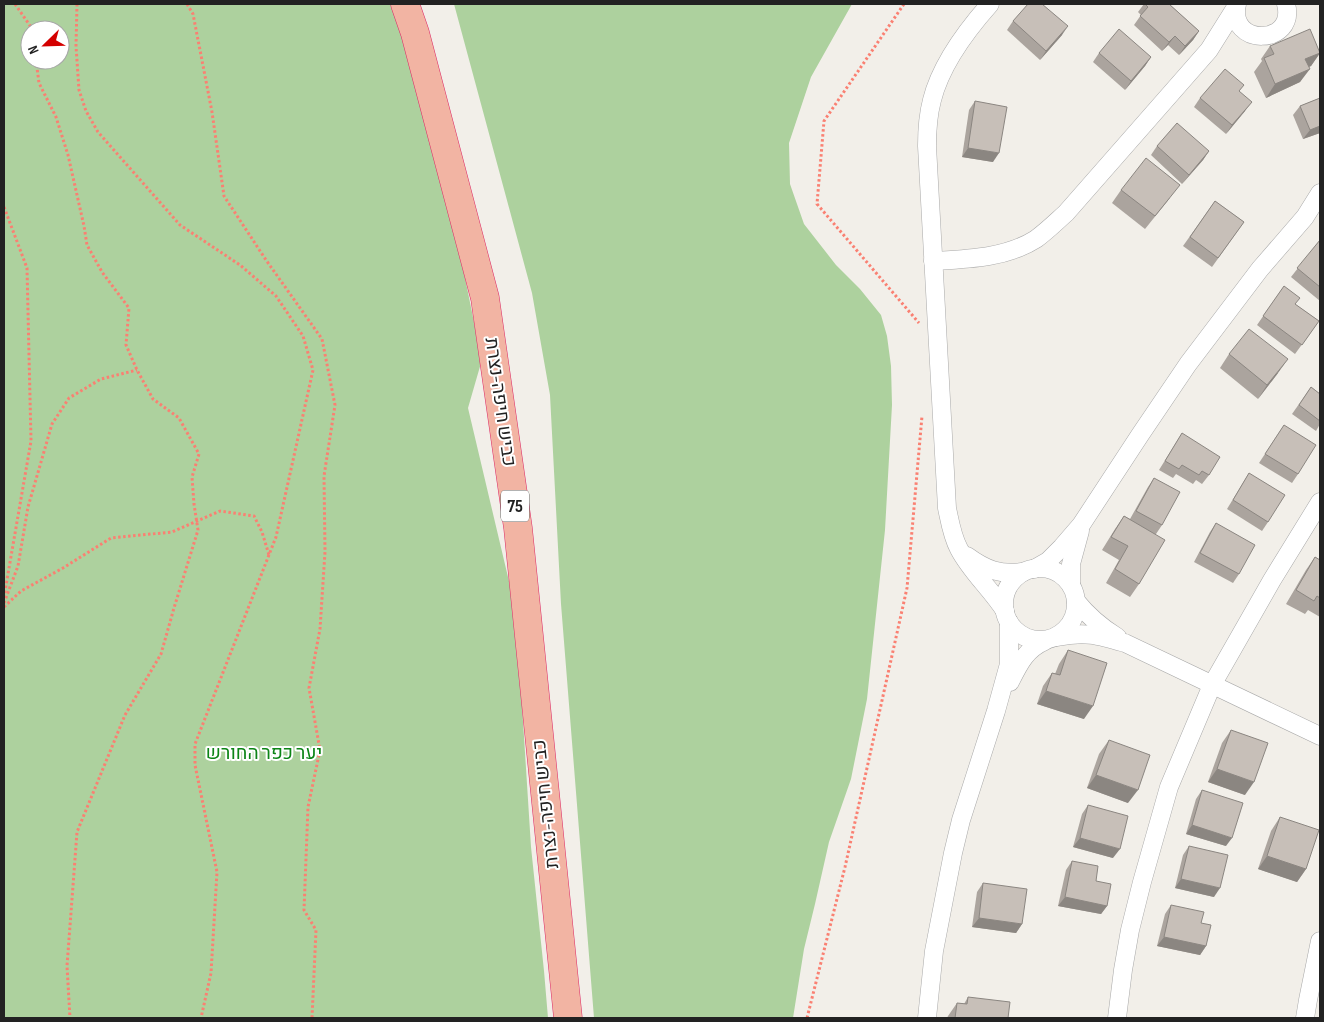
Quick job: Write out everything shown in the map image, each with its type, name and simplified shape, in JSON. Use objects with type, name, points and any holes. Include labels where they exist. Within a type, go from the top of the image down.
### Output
[{"type":"highway","name":"כביש חיפה-נצרת","points":[[405,4],[415,33],[485,298],[518,528],[568,1018]]},
{"type":"street","points":[[927,1018],[934,951],[953,854],[1009,664],[1007,617],[958,548],[951,530],[947,508],[927,146],[932,99],[944,68],[958,44],[990,4]]},
{"type":"street","points":[[1209,50],[1223,42],[1238,37],[1252,35],[1263,37],[1282,28],[1287,15],[1286,4]]},
{"type":"street","points":[[933,261],[968,259],[1001,254],[1034,240],[1049,229],[1066,213],[1209,50],[1236,5]]},
{"type":"street","points":[[1236,5],[1238,22],[1243,29],[1252,35]]},
{"type":"street","points":[[1084,521],[1071,564],[1076,607],[1074,619],[1067,630],[1051,639],[1032,640],[1021,635],[1011,627],[1004,604],[1005,593],[1011,582],[1019,574],[1048,560],[1084,521],[1188,364],[1255,276],[1305,217],[1320,193]]},
{"type":"street","points":[[1305,217],[1320,209]]},
{"type":"street","points":[[1117,1018],[1130,930],[1169,788],[1212,685],[1272,580],[1320,502]]},
{"type":"street","points":[[955,540],[967,556],[993,571],[1009,574],[1041,568],[1053,570],[1063,576],[1086,613],[1125,643],[1320,736]]},
{"type":"street","points":[[996,711],[1016,670],[1027,652],[1034,645],[1073,634],[1101,636],[1125,643]]},
{"type":"street","points":[[1305,1018],[1320,941]]},
{"type":"path","points":[[15,4],[26,20]]},
{"type":"path","points":[[77,4],[76,46],[79,90],[86,111],[98,132],[180,225],[240,265],[276,296],[303,336],[313,370],[276,538],[195,744],[195,766],[218,872],[211,973],[201,1018]]},
{"type":"path","points":[[187,4],[192,14],[212,112],[224,196],[266,260],[322,338],[335,405],[324,476],[325,552],[320,629],[309,688],[320,750],[308,807],[304,900],[304,910],[316,930],[312,1018]]},
{"type":"path","points":[[904,4],[824,121],[817,204],[923,328]]},
{"type":"path","points":[[37,70],[39,83],[56,117],[68,155],[87,245],[102,272],[129,308],[126,345],[153,399],[179,418],[199,454],[192,477],[198,530],[162,654],[125,715],[77,832],[67,966],[70,1018]]},
{"type":"path","points":[[4,207],[27,268],[32,441],[4,597]]},
{"type":"path","points":[[4,605],[18,566],[28,507],[52,424],[69,398],[102,378],[137,370]]},
{"type":"path","points":[[807,1018],[845,867],[907,588],[922,414]]},
{"type":"path","points":[[4,605],[21,590],[63,568],[111,538],[172,532],[220,511],[254,516],[262,532],[269,556]]},
{"type":"green space","name":"יער כפר החורש","points":[[4,4],[391,4],[412,64],[451,209],[481,363],[468,408],[516,611],[531,847],[548,1018],[4,1018]]},
{"type":"green space","points":[[454,4],[852,4],[811,77],[789,143],[790,184],[804,224],[836,265],[860,289],[881,315],[887,336],[891,366],[892,405],[885,530],[867,699],[851,779],[829,842],[804,949],[793,1018],[594,1018],[561,604],[550,395],[532,293]]},
{"type":"building","points":[[1028,4],[1042,4],[1068,26],[1046,51],[1013,21]]},
{"type":"building","points":[[1145,4],[1169,4],[1199,31],[1185,46],[1175,36],[1169,42],[1140,16],[1148,7]]},
{"type":"building","points":[[1119,29],[1151,57],[1131,81],[1099,53]]},
{"type":"building","points":[[1310,29],[1320,53],[1305,59],[1310,69],[1275,84],[1264,58],[1274,54],[1270,46]]},
{"type":"building","points":[[1225,69],[1244,85],[1239,91],[1252,102],[1232,125],[1200,98]]},
{"type":"building","points":[[1320,98],[1320,126],[1310,130],[1300,106]]},
{"type":"building","points":[[975,101],[1007,107],[999,153],[968,148]]},
{"type":"building","points":[[1177,123],[1209,151],[1189,175],[1157,146]]},
{"type":"building","points":[[1146,158],[1180,185],[1155,216],[1121,190]]},
{"type":"building","points":[[1215,201],[1244,222],[1218,258],[1190,237]]},
{"type":"building","points":[[1320,240],[1320,287],[1297,268]]},
{"type":"building","points":[[1284,286],[1300,298],[1295,304],[1319,321],[1302,345],[1263,316]]},
{"type":"building","points":[[1249,329],[1288,359],[1267,385],[1229,354]]},
{"type":"building","points":[[1311,387],[1320,394],[1320,421],[1299,405]]},
{"type":"building","points":[[1284,425],[1316,445],[1298,474],[1265,454]]},
{"type":"building","points":[[1182,433],[1220,457],[1209,475],[1202,471],[1199,475],[1182,465],[1179,469],[1165,461]]},
{"type":"building","points":[[1249,473],[1285,495],[1268,522],[1233,500]]},
{"type":"building","points":[[1154,478],[1180,492],[1162,525],[1136,511]]},
{"type":"building","points":[[1124,516],[1165,540],[1139,584],[1115,569],[1128,546],[1111,537]]},
{"type":"building","points":[[1216,523],[1255,545],[1239,574],[1200,553]]},
{"type":"building","points":[[1315,557],[1320,560],[1320,598],[1317,596],[1314,601],[1296,590]]},
{"type":"building","points":[[1068,650],[1107,663],[1093,706],[1046,691],[1052,673],[1060,675]]},
{"type":"building","points":[[1231,730],[1268,743],[1254,782],[1217,769]]},
{"type":"building","points":[[1109,740],[1150,755],[1138,790],[1096,775]]},
{"type":"building","points":[[1202,790],[1243,803],[1232,838],[1192,825]]},
{"type":"building","points":[[1088,805],[1128,816],[1120,849],[1080,838]]},
{"type":"building","points":[[1280,817],[1319,830],[1306,869],[1267,856]]},
{"type":"building","points":[[1189,846],[1228,855],[1220,888],[1181,879]]},
{"type":"building","points":[[1072,861],[1098,866],[1096,881],[1111,884],[1107,906],[1065,897]]},
{"type":"building","points":[[983,883],[1027,889],[1022,924],[979,918]]},
{"type":"building","points":[[1171,905],[1204,912],[1201,923],[1211,925],[1206,946],[1164,937]]},
{"type":"building","points":[[968,997],[1010,1002],[1008,1018],[955,1018],[957,1003],[967,1004]]}]
